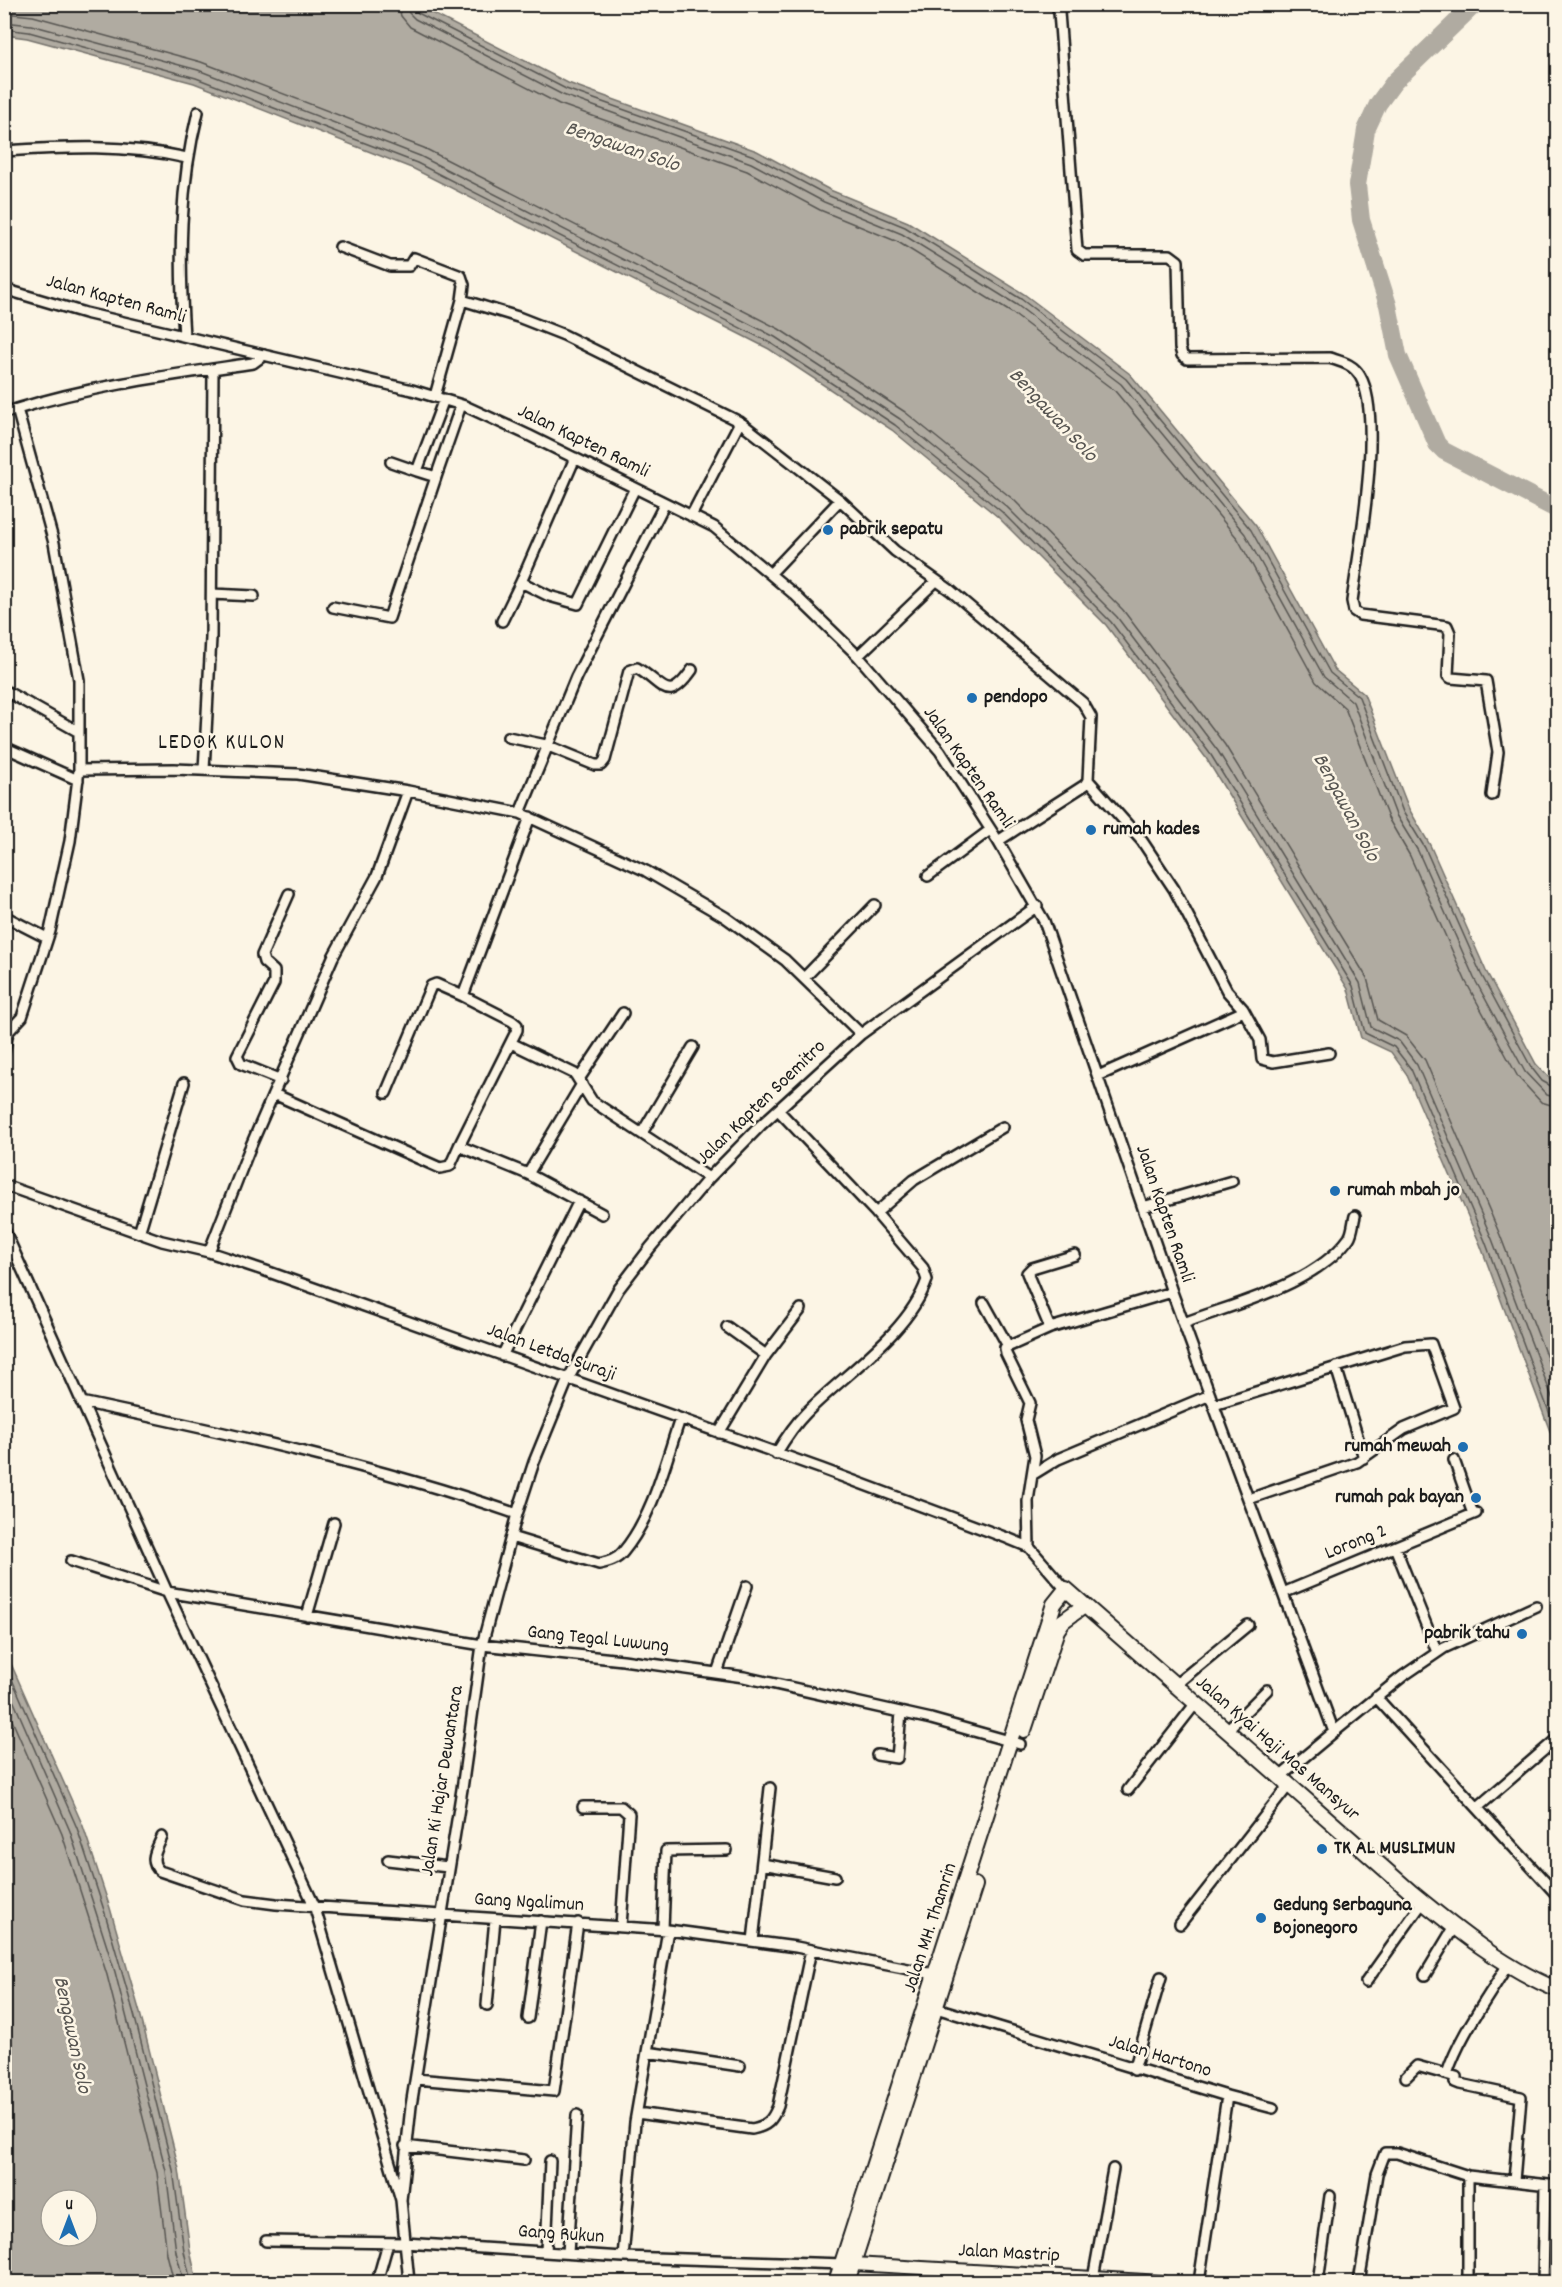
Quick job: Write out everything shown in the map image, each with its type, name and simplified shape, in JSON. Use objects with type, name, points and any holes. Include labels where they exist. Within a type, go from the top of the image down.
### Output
[{"type":"main road","name":"Jalan Kyai Haji Mas Mansyur","points":[[1064,1587],[1423,1902],[1454,1927],[1508,1964],[1555,1984]]},
{"type":"main road","name":"Jalan MH. Thamrin","points":[[847,2283],[848,2264],[1015,1742],[1051,1614],[1056,1599],[1064,1587]]},
{"type":"main road","name":"Jalan MH. Thamrin","points":[[1015,1742],[1060,1624],[1084,1606]]},
{"type":"main road","points":[[1051,1614],[1067,1617]]},
{"type":"main road","name":"Jalan MH. Thamrin","points":[[836,2283],[848,2264],[936,2008],[941,1976]]},
{"type":"main road","name":"Jalan Mastrip","points":[[848,2264],[959,2277],[1093,2278],[1162,2283]]},
{"type":"street","points":[[1057,5],[1077,250],[1084,255],[1170,255],[1175,258],[1178,261],[1180,348],[1182,355],[1187,359],[1330,358],[1349,364],[1359,374],[1367,390],[1370,442],[1367,486],[1352,601],[1354,611],[1360,615],[1447,626],[1450,633],[1448,676],[1457,679],[1483,679],[1486,683],[1498,752],[1492,795]]},
{"type":"street","points":[[183,336],[180,231],[187,158],[198,112]]},
{"type":"street","points":[[4,151],[55,147],[136,148],[187,158]]},
{"type":"street","points":[[340,247],[390,266],[410,266],[414,258],[458,272],[464,285],[439,397],[417,471]]},
{"type":"street","name":"Jalan Kapten Ramli","points":[[4,289],[85,313],[439,397],[461,405],[714,527],[770,574],[858,656],[940,751],[1037,906],[1172,1292],[1334,1732]]},
{"type":"street","points":[[462,300],[518,317],[564,335],[740,422],[840,500],[895,551],[936,580],[1083,703],[1091,717],[1087,760],[1088,780],[1152,855],[1187,911],[1227,991],[1244,1011],[1260,1040],[1262,1059],[1273,1062],[1329,1053]]},
{"type":"street","points":[[4,1053],[6,1029],[22,1017],[47,938],[70,841],[79,775],[80,680],[61,577],[8,409],[138,379],[253,363],[264,355]]},
{"type":"street","points":[[204,770],[212,594],[213,369]]},
{"type":"street","points":[[333,607],[389,618],[461,405]]},
{"type":"street","points":[[692,516],[740,422]]},
{"type":"street","points":[[502,621],[575,458]]},
{"type":"street","points":[[391,462],[436,477]]},
{"type":"street","points":[[521,582],[549,596],[578,604],[635,488]]},
{"type":"street","points":[[770,574],[840,500]]},
{"type":"street","points":[[520,813],[546,745],[576,677],[665,503]]},
{"type":"street","points":[[858,656],[936,580]]},
{"type":"street","points":[[212,594],[254,596]]},
{"type":"street","points":[[508,737],[546,745],[595,765],[601,765],[605,760],[629,671],[637,668],[665,688],[673,690],[680,687],[693,670]]},
{"type":"street","points":[[4,690],[79,732]]},
{"type":"street","points":[[4,747],[79,775],[204,770],[298,774],[408,790],[520,813],[646,871],[756,938],[804,978],[861,1034]]},
{"type":"street","points":[[998,841],[1078,790],[1088,780]]},
{"type":"street","points":[[209,1252],[333,957],[377,876],[408,790]]},
{"type":"street","points":[[463,996],[530,817]]},
{"type":"street","points":[[928,876],[990,830]]},
{"type":"street","points":[[281,1080],[241,1064],[237,1056],[274,983],[274,971],[264,962],[262,955],[289,894]]},
{"type":"street","points":[[804,978],[875,905]]},
{"type":"street","name":"Jalan Kapten Soemitro","points":[[568,1379],[618,1290],[709,1178],[778,1110],[861,1034],[1037,906]]},
{"type":"street","points":[[4,916],[47,938]]},
{"type":"street","points":[[274,1094],[440,1168],[450,1166],[511,1042],[517,1025],[438,984],[431,987],[386,1093]]},
{"type":"street","points":[[1098,1076],[1244,1011]]},
{"type":"street","points":[[528,1174],[580,1081],[623,1013]]},
{"type":"street","points":[[511,1042],[575,1074],[592,1101],[709,1178]]},
{"type":"street","points":[[642,1133],[693,1047]]},
{"type":"street","points":[[139,1233],[184,1083]]},
{"type":"street","points":[[776,1454],[791,1430],[807,1412],[841,1383],[911,1309],[924,1286],[926,1274],[876,1213],[778,1110]]},
{"type":"street","points":[[876,1213],[914,1180],[1003,1127]]},
{"type":"street","points":[[459,1146],[528,1174],[602,1214]]},
{"type":"street","points":[[1143,1207],[1232,1181]]},
{"type":"street","name":"Jalan Letda Suraji","points":[[4,1185],[139,1233],[209,1252],[1007,1538],[1025,1546],[1064,1587]]},
{"type":"street","points":[[502,1356],[579,1201]]},
{"type":"street","points":[[1184,1323],[1304,1277],[1334,1254],[1350,1236],[1355,1216]]},
{"type":"street","points":[[4,1229],[167,1592],[314,1905],[401,2200],[409,2283]]},
{"type":"street","points":[[1050,1328],[1027,1273],[1032,1268],[1075,1255]]},
{"type":"street","points":[[1008,1346],[1050,1328],[1172,1292]]},
{"type":"street","points":[[984,1304],[1008,1346],[1006,1354],[1030,1403],[1026,1420],[1035,1456],[1028,1501],[1025,1546]]},
{"type":"street","points":[[719,1433],[766,1355],[801,1309]]},
{"type":"street","points":[[727,1327],[766,1355]]},
{"type":"street","points":[[1214,1405],[1405,1346],[1431,1344],[1454,1408],[1404,1429],[1364,1458],[1332,1472],[1249,1499]]},
{"type":"street","points":[[1336,1367],[1364,1458]]},
{"type":"street","name":"Jalan Ki Hajar Dewantara","points":[[401,2200],[405,2146],[462,1789],[482,1645],[517,1514],[534,1462],[568,1379]]},
{"type":"street","points":[[1032,1475],[1058,1460],[1210,1395]]},
{"type":"street","points":[[81,1402],[258,1440],[444,1489],[517,1514]]},
{"type":"street","points":[[512,1537],[599,1564],[611,1562],[622,1553],[645,1518],[680,1419]]},
{"type":"street","name":"Lorong 2","points":[[1283,1593],[1475,1514],[1454,1460]]},
{"type":"street","points":[[307,1616],[334,1523]]},
{"type":"street","points":[[1395,1546],[1437,1652]]},
{"type":"street","name":"Gang Tegal Luwung","points":[[71,1561],[167,1592],[482,1645],[717,1673],[901,1713],[1015,1742]]},
{"type":"street","points":[[717,1673],[747,1586]]},
{"type":"street","points":[[1180,1924],[1285,1781],[1334,1732],[1376,1697],[1437,1652],[1536,1606]]},
{"type":"street","points":[[1175,1685],[1248,1625]]},
{"type":"street","points":[[1227,1730],[1267,1690]]},
{"type":"street","points":[[1376,1697],[1557,1896]]},
{"type":"street","points":[[1128,1791],[1196,1703]]},
{"type":"street","points":[[877,1755],[897,1758],[901,1713]]},
{"type":"street","points":[[1478,1807],[1557,1738]]},
{"type":"street","points":[[753,1941],[770,1788]]},
{"type":"street","points":[[583,1807],[621,1807],[628,1814],[621,1926]]},
{"type":"street","name":"Gang Ngalimun","points":[[162,1837],[153,1859],[154,1866],[160,1871],[245,1900],[440,1917],[578,1923],[665,1930],[811,1950],[941,1976]]},
{"type":"street","points":[[623,2258],[637,2113],[665,1930],[666,1851],[727,1850]]},
{"type":"street","points":[[388,1860],[448,1867]]},
{"type":"street","points":[[762,1864],[835,1877]]},
{"type":"street","points":[[1366,1982],[1423,1902]]},
{"type":"street","points":[[487,2005],[495,1919]]},
{"type":"street","points":[[528,2018],[541,1921]]},
{"type":"street","points":[[416,2079],[554,2091],[578,1923]]},
{"type":"street","points":[[1425,1975],[1454,1927]]},
{"type":"street","points":[[637,2113],[752,2129],[764,2127],[773,2118],[778,2106],[811,1950]]},
{"type":"street","points":[[1447,2074],[1465,2031],[1475,2019],[1508,1964]]},
{"type":"street","points":[[1134,2070],[1161,1977]]},
{"type":"street","name":"Jalan Hartono","points":[[936,2008],[1134,2070],[1227,2096],[1199,2283]]},
{"type":"street","points":[[647,2052],[740,2066]]},
{"type":"street","points":[[1406,2077],[1417,2066],[1456,2077],[1455,2082],[1460,2084],[1521,2097],[1514,2181]]},
{"type":"street","points":[[1227,2096],[1273,2108]]},
{"type":"street","points":[[568,2253],[578,2115]]},
{"type":"street","points":[[405,2146],[524,2160]]},
{"type":"street","points":[[1359,2283],[1377,2174],[1386,2153],[1397,2153],[1468,2176],[1557,2186]]},
{"type":"street","points":[[546,2252],[550,2161]]},
{"type":"street","points":[[1093,2278],[1113,2169]]},
{"type":"street","points":[[1468,2176],[1468,2283]]},
{"type":"street","points":[[1543,2283],[1545,2185]]},
{"type":"street","points":[[1318,2283],[1330,2196]]},
{"type":"street","name":"Gang Rukun","points":[[266,2241],[405,2243],[623,2258],[848,2264]]},
{"type":"street","points":[[377,2283],[388,2243]]},
{"type":"water","name":"Bengawan Solo","points":[[5,4],[416,5],[568,83],[757,151],[830,190],[908,222],[1024,294],[1130,374],[1256,526],[1335,670],[1364,694],[1409,809],[1430,845],[1486,971],[1536,1064],[1557,1086],[1557,1459],[1551,1434],[1480,1244],[1406,1073],[1391,1052],[1361,1038],[1348,989],[1206,758],[1106,625],[998,517],[892,430],[769,349],[414,169],[194,83],[27,38],[5,35]]},
{"type":"water","name":"Bengawan Solo","points":[[4,1648],[83,1826],[110,1908],[140,2013],[179,2169],[190,2250],[197,2282],[5,2282]]},
{"type":"waterway","points":[[1475,4],[1394,82],[1378,104],[1366,130],[1357,185],[1361,220],[1388,305],[1398,355],[1437,444],[1444,451],[1558,510]]},
{"type":"place","name":"pabrik sepatu","points":[[828,530]]},
{"type":"place","name":"pendopo","points":[[972,698]]},
{"type":"place","name":"rumah kades","points":[[1091,830]]},
{"type":"place","name":"rumah mbah jo","points":[[1335,1191]]},
{"type":"place","name":"rumah mewah","points":[[1463,1447]]},
{"type":"place","name":"rumah pak bayan","points":[[1476,1498]]},
{"type":"place","name":"pabrik tahu","points":[[1522,1634]]},
{"type":"place","name":"TK AL MUSLIMUN","points":[[1322,1849]]},
{"type":"place","name":"Gedung Serbaguna Bojonegoro","points":[[1261,1918]]},
{"type":"district","name":"LEDOK KULON","points":[[222,743]]}]
